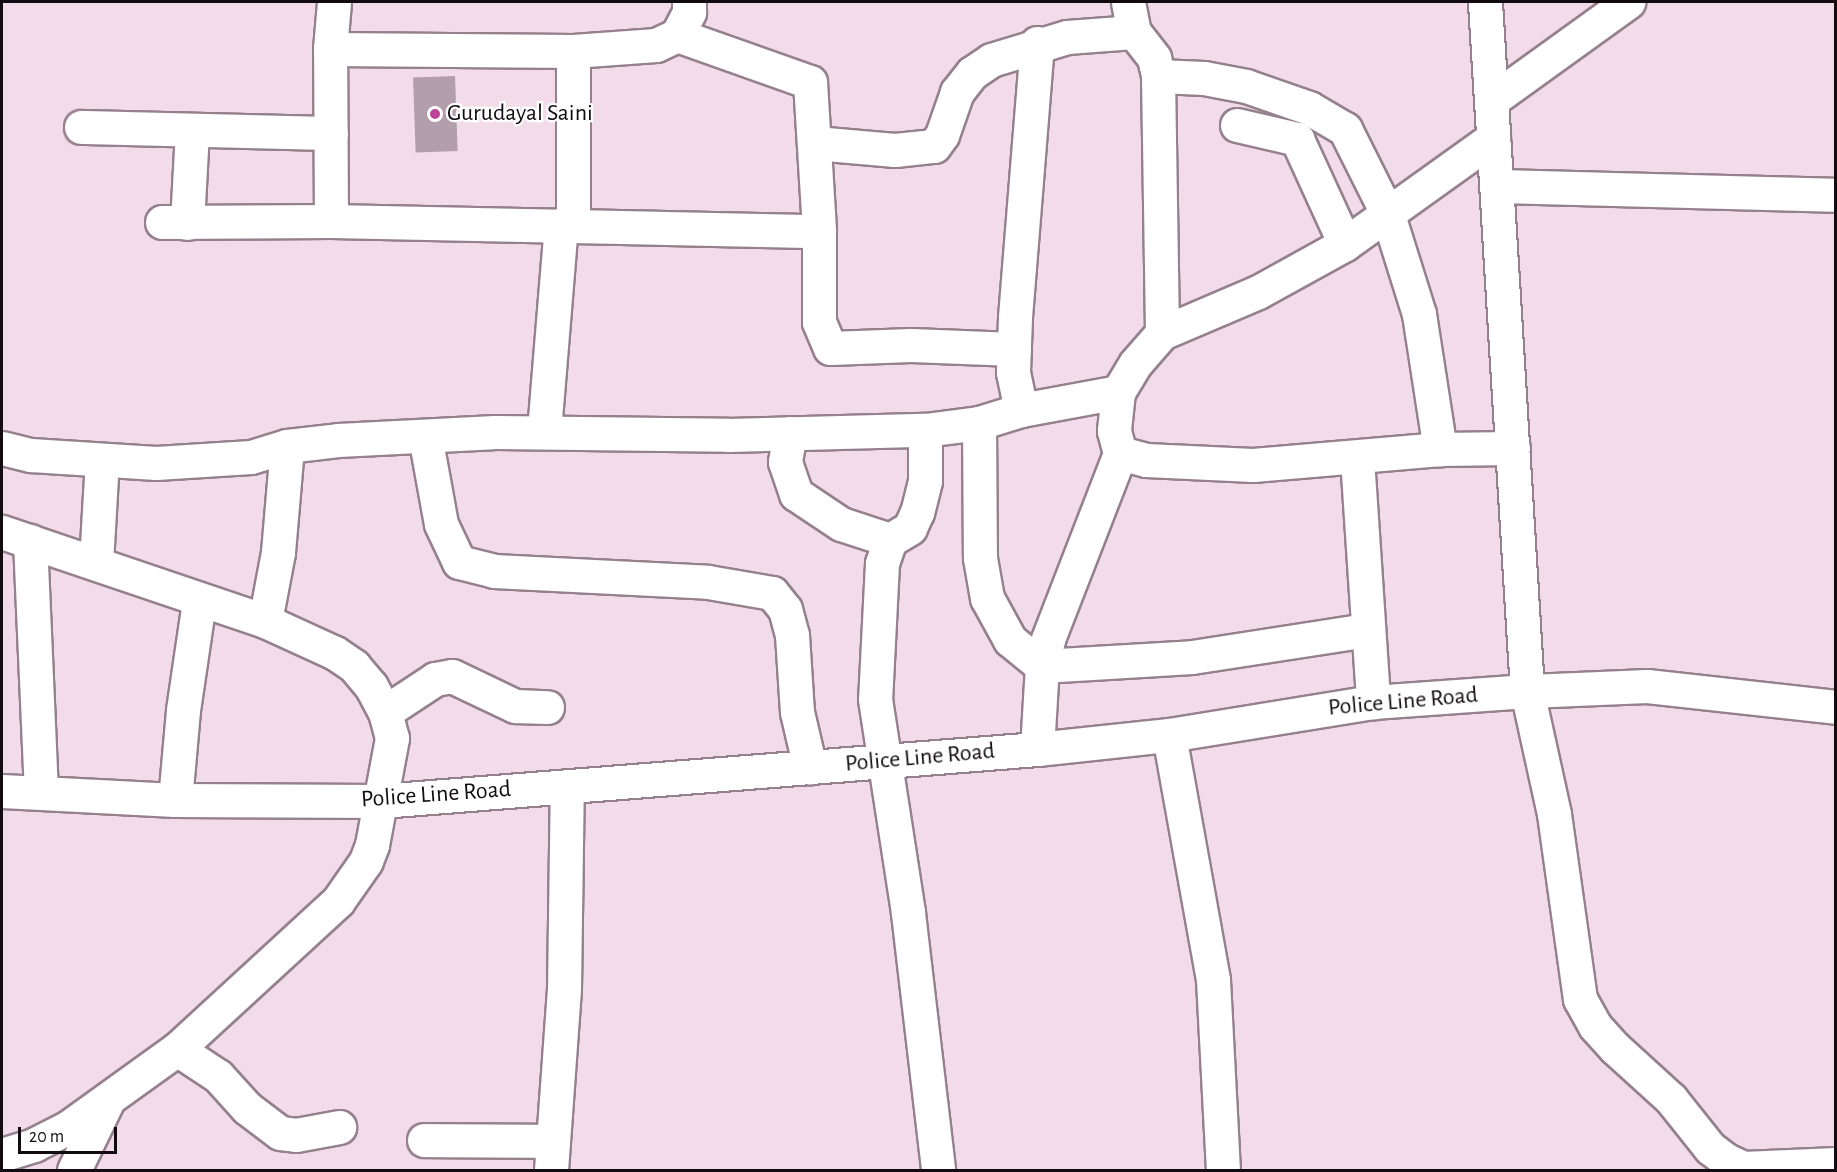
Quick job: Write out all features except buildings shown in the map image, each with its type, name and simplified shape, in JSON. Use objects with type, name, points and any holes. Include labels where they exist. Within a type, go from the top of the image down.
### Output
[{"type":"street","points":[[331,221],[330,49],[334,2]]},
{"type":"street","points":[[330,49],[573,51],[656,45],[677,35],[689,12],[689,2]]},
{"type":"street","points":[[1485,2],[1527,691],[1554,813],[1580,999],[1595,1026],[1615,1048],[1671,1099],[1725,1165],[1743,1168],[1836,1164]]},
{"type":"street","points":[[1492,100],[1628,2]]},
{"type":"street","points":[[815,143],[895,150],[934,146],[942,135],[957,92],[972,73],[991,60],[1037,43],[1131,17],[1154,58],[1158,76],[1162,333]]},
{"type":"street","points":[[677,35],[810,82],[819,231],[819,322],[830,348],[911,345],[1014,349]]},
{"type":"street","points":[[1021,410],[1013,372],[1014,349],[1037,43]]},
{"type":"street","points":[[544,431],[567,225],[573,51]]},
{"type":"street","points":[[1158,76],[1204,78],[1246,86],[1328,117],[1345,129],[1388,215],[1419,314],[1440,449]]},
{"type":"street","points":[[1237,125],[1297,139],[1345,244]]},
{"type":"street","points":[[81,127],[331,133]]},
{"type":"street","points":[[192,130],[175,223],[331,221],[819,231]]},
{"type":"street","points":[[1037,749],[1042,666],[1058,609],[1120,453],[1114,431],[1118,392],[1134,364],[1162,333],[1258,292],[1345,244],[1493,138]]},
{"type":"street","points":[[1496,186],[1836,195]]},
{"type":"street","points":[[2,448],[31,455],[156,463],[251,457],[287,446],[425,436],[544,431],[790,433],[925,430],[979,423],[1021,410],[1118,392]]},
{"type":"street","points":[[979,423],[980,558],[987,598],[1010,640],[1042,666],[1192,657],[1366,630]]},
{"type":"street","points":[[925,430],[925,481],[917,512],[910,528],[890,540],[882,563],[877,611],[875,699],[882,761],[908,913],[938,1170]]},
{"type":"street","points":[[790,433],[785,462],[796,494],[841,524],[890,540]]},
{"type":"street","points":[[425,436],[441,524],[459,562],[494,571],[708,582],[772,593],[785,609],[792,635],[797,712],[810,768]]},
{"type":"street","points":[[265,621],[278,552],[287,446]]},
{"type":"street","points":[[1120,453],[1146,460],[1252,465],[1357,458],[1440,449],[1513,448]]},
{"type":"street","points":[[1357,458],[1366,630],[1373,702]]},
{"type":"street","points":[[96,563],[102,460]]},
{"type":"street","points":[[2,1155],[51,1138],[108,1100],[177,1049],[352,885],[372,845],[392,738],[385,712],[371,686],[354,666],[265,621],[199,601],[16,536],[41,791]]},
{"type":"street","points":[[175,800],[199,601]]},
{"type":"street","points":[[385,712],[435,679],[452,676],[515,706],[547,707]]},
{"type":"street","name":"Police Line Road","points":[[2,791],[41,791],[175,800],[381,801],[1037,749],[1169,735],[1373,702],[1527,691],[1647,686],[1836,706]]},
{"type":"street","points":[[1169,735],[1213,980],[1223,1170]]},
{"type":"street","points":[[424,1140],[552,1156],[564,988],[567,786]]},
{"type":"street","points":[[177,1049],[218,1076],[247,1108],[280,1133],[296,1135],[339,1127]]},
{"type":"street","points":[[74,1170],[108,1100]]},
{"type":"place","name":"Gurudayal Saini","points":[[435,114]]}]
